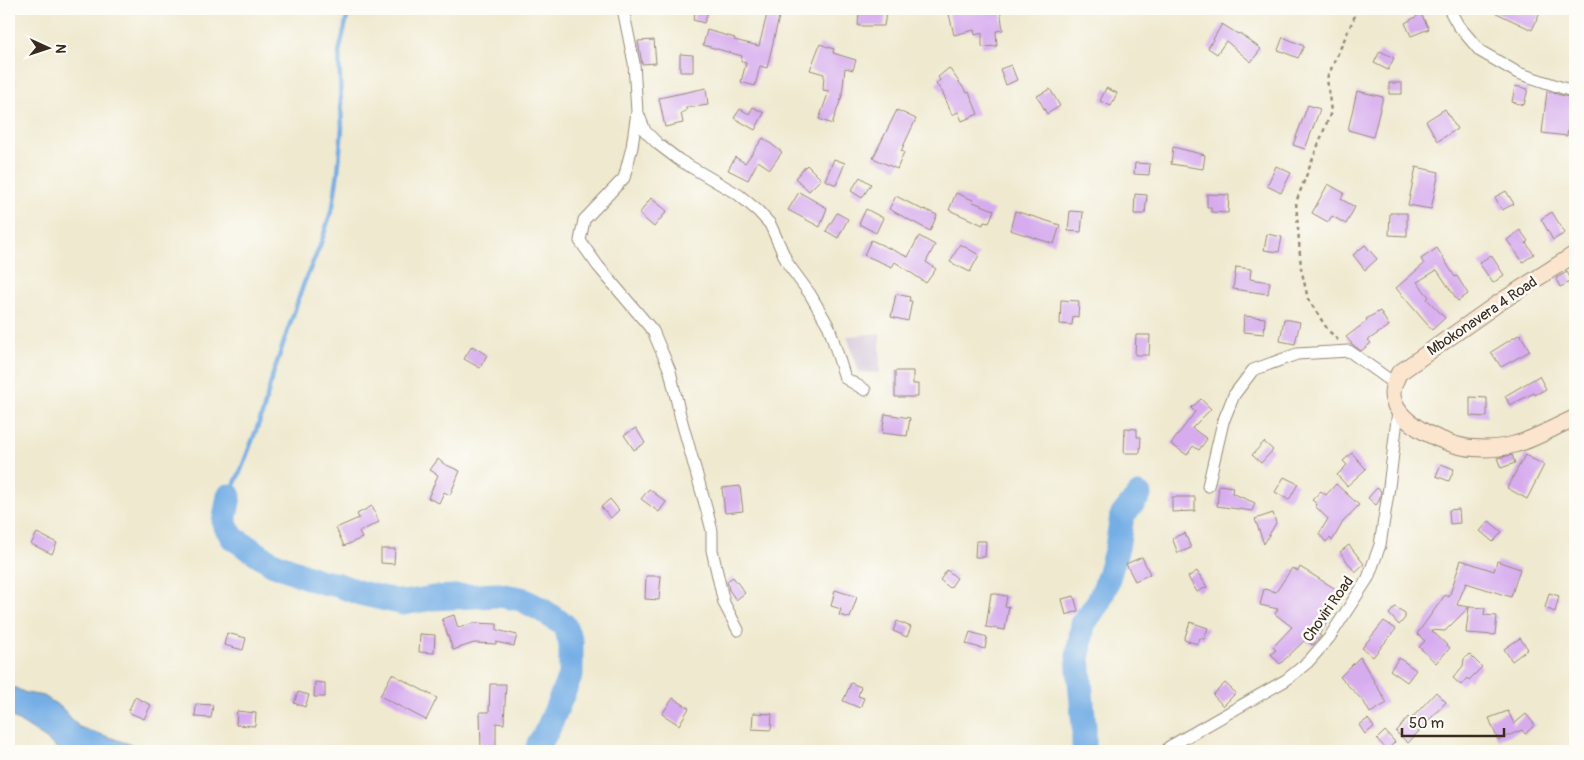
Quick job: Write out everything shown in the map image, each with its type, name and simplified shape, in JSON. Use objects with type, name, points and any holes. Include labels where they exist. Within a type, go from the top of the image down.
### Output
[{"type":"street","points":[[623,9],[634,63],[637,112],[632,147],[624,178],[584,220],[580,241],[598,266],[653,330],[670,370],[680,415],[712,532],[712,550],[724,604],[738,630]]},
{"type":"street","points":[[1450,9],[1458,25],[1480,51],[1518,73],[1572,92]]},
{"type":"street","points":[[637,112],[645,131],[658,144],[679,160],[739,195],[770,224],[788,264],[810,294],[829,327],[845,378],[865,390]]},
{"type":"street","name":"Mbokonavera 4 Road","points":[[1394,383],[1398,373],[1497,304],[1575,254]]},
{"type":"street","points":[[1208,486],[1223,422],[1234,395],[1253,370],[1297,354],[1348,351],[1394,383],[1392,398],[1398,411],[1410,422],[1440,440],[1472,448],[1516,444],[1575,418]]},
{"type":"street","name":"Choviri Road","points":[[1169,747],[1286,680],[1308,662],[1329,638],[1368,578],[1380,545],[1398,411]]},
{"type":"path","points":[[1348,351],[1328,330],[1308,299],[1301,268],[1296,202],[1331,112],[1328,78],[1358,9]]},
{"type":"shaded area","points":[[880,333],[880,373],[859,372],[847,336]]},
{"type":"water","points":[[9,685],[26,693],[44,696],[62,708],[79,727],[150,751],[60,751],[45,738],[9,715]]},
{"type":"building","points":[[696,9],[709,9],[704,23],[693,20]]},
{"type":"building","points":[[972,9],[1000,9],[1003,30],[996,31],[997,46],[982,47],[982,33],[975,35],[974,30],[954,35],[949,14]]},
{"type":"building","points":[[1488,9],[1542,9],[1532,30]]},
{"type":"building","points":[[859,11],[886,13],[884,26],[858,26]]},
{"type":"building","points":[[767,14],[779,17],[767,68],[760,66],[755,86],[741,82],[746,63],[741,62],[742,56],[703,45],[707,30],[735,38],[734,40],[759,46]]},
{"type":"building","points":[[1421,14],[1429,29],[1411,36],[1405,23]]},
{"type":"building","points":[[1222,24],[1239,33],[1261,49],[1251,62],[1226,41],[1217,54],[1208,48]]},
{"type":"building","points":[[1283,37],[1304,46],[1298,58],[1278,50]]},
{"type":"building","points":[[654,40],[656,63],[642,64],[638,41]]},
{"type":"building","points":[[820,44],[834,49],[833,53],[856,60],[853,70],[845,68],[842,96],[832,124],[819,119],[829,91],[823,90],[824,74],[810,70]]},
{"type":"building","points":[[1380,51],[1394,58],[1388,70],[1374,63]]},
{"type":"building","points":[[680,54],[693,55],[693,72],[680,72]]},
{"type":"building","points":[[1011,65],[1017,80],[1006,85],[1000,69]]},
{"type":"building","points":[[949,68],[967,93],[969,92],[978,114],[962,121],[958,112],[952,115],[943,93],[936,84],[940,80],[938,77]]},
{"type":"building","points":[[1389,83],[1402,83],[1402,94],[1389,94]]},
{"type":"building","points":[[1515,86],[1528,89],[1524,105],[1512,102]]},
{"type":"building","points":[[706,88],[708,105],[686,108],[686,111],[681,113],[683,123],[665,127],[659,98]]},
{"type":"building","points":[[1106,88],[1117,93],[1111,106],[1100,101]]},
{"type":"building","points":[[1050,89],[1060,106],[1047,114],[1037,96]]},
{"type":"building","points":[[1357,91],[1383,97],[1373,137],[1348,130]]},
{"type":"building","points":[[1547,91],[1571,98],[1567,136],[1542,133]]},
{"type":"building","points":[[1308,105],[1320,109],[1305,149],[1293,145]]},
{"type":"building","points":[[753,107],[764,113],[755,130],[734,118],[740,109],[749,114]]},
{"type":"building","points":[[1445,109],[1457,129],[1438,141],[1426,121]]},
{"type":"building","points":[[897,110],[916,119],[901,151],[904,152],[897,169],[873,158]]},
{"type":"building","points":[[763,138],[782,152],[770,169],[758,161],[748,180],[728,170],[735,157],[745,163]]},
{"type":"building","points":[[1173,147],[1205,155],[1203,169],[1171,164]]},
{"type":"building","points":[[834,159],[845,163],[836,185],[825,180]]},
{"type":"building","points":[[1135,163],[1150,164],[1149,175],[1134,174]]},
{"type":"building","points":[[807,165],[821,179],[809,191],[795,178]]},
{"type":"building","points":[[1276,166],[1291,173],[1281,193],[1267,186]]},
{"type":"building","points":[[1416,167],[1439,172],[1431,209],[1408,205]]},
{"type":"building","points":[[860,177],[871,184],[862,198],[851,191]]},
{"type":"building","points":[[1328,184],[1344,193],[1341,199],[1355,207],[1346,224],[1332,216],[1328,222],[1312,213]]},
{"type":"building","points":[[1506,191],[1514,204],[1502,210],[1495,197]]},
{"type":"building","points":[[799,192],[827,208],[820,227],[788,210]]},
{"type":"building","points":[[956,193],[994,210],[989,223],[984,222],[983,225],[949,210]]},
{"type":"building","points":[[1135,194],[1147,195],[1145,214],[1134,214]]},
{"type":"building","points":[[1207,194],[1229,195],[1228,213],[1211,212],[1211,207],[1207,207]]},
{"type":"building","points":[[896,196],[937,215],[930,231],[889,209]]},
{"type":"building","points":[[651,198],[667,211],[654,227],[639,214]]},
{"type":"building","points":[[866,209],[883,218],[876,233],[859,224]]},
{"type":"building","points":[[1015,211],[1060,225],[1054,244],[1010,230]]},
{"type":"building","points":[[1070,211],[1083,212],[1081,232],[1068,231]]},
{"type":"building","points":[[1552,212],[1565,233],[1553,240],[1541,219]]},
{"type":"building","points":[[837,213],[848,219],[838,238],[826,231]]},
{"type":"building","points":[[1390,213],[1407,213],[1407,236],[1389,235]]},
{"type":"building","points":[[1520,230],[1534,254],[1523,262],[1507,240]]},
{"type":"building","points":[[1267,234],[1282,237],[1279,252],[1264,250]]},
{"type":"building","points":[[919,236],[935,245],[926,262],[936,269],[926,283],[895,262],[892,267],[864,255],[871,240],[908,257]]},
{"type":"building","points":[[960,244],[979,255],[970,272],[950,262]]},
{"type":"building","points":[[1365,245],[1377,259],[1365,270],[1353,255]]},
{"type":"building","points":[[1437,248],[1468,294],[1458,301],[1437,270],[1417,282],[1429,297],[1427,299],[1445,318],[1432,330],[1396,288],[1424,264],[1421,259]]},
{"type":"building","points":[[1491,255],[1504,275],[1493,283],[1479,263]]},
{"type":"building","points":[[1236,267],[1251,269],[1250,279],[1270,282],[1268,294],[1233,289]]},
{"type":"building","points":[[1567,272],[1572,281],[1560,287],[1556,278]]},
{"type":"building","points":[[896,294],[910,297],[909,301],[912,301],[908,321],[891,317]]},
{"type":"building","points":[[1061,300],[1079,301],[1078,317],[1073,316],[1072,325],[1060,324]]},
{"type":"building","points":[[1380,311],[1389,326],[1368,340],[1371,343],[1361,351],[1346,337],[1367,321],[1366,319]]},
{"type":"building","points":[[1244,316],[1265,318],[1264,334],[1243,332]]},
{"type":"building","points":[[1284,319],[1300,322],[1295,344],[1280,341]]},
{"type":"building","points":[[1520,334],[1530,351],[1501,367],[1491,352]]},
{"type":"building","points":[[1136,335],[1150,335],[1149,355],[1135,355]]},
{"type":"building","points":[[472,346],[487,355],[480,368],[464,359]]},
{"type":"building","points":[[895,371],[913,371],[913,384],[918,384],[918,397],[895,397]]},
{"type":"building","points":[[1539,376],[1546,389],[1510,405],[1505,396]]},
{"type":"building","points":[[1470,397],[1487,398],[1487,417],[1470,416]]},
{"type":"building","points":[[1201,399],[1211,409],[1192,428],[1207,439],[1199,450],[1193,446],[1187,455],[1171,444],[1195,412],[1191,408]]},
{"type":"building","points":[[885,414],[910,418],[907,436],[882,433]]},
{"type":"building","points":[[636,428],[645,443],[634,450],[624,435]]},
{"type":"building","points":[[1125,428],[1137,429],[1137,437],[1141,437],[1140,453],[1124,453]]},
{"type":"building","points":[[1264,442],[1273,450],[1261,463],[1252,455]]},
{"type":"building","points":[[1352,453],[1366,469],[1347,486],[1337,475],[1347,465],[1343,461]]},
{"type":"building","points":[[1512,455],[1515,463],[1501,468],[1497,458]]},
{"type":"building","points":[[1525,455],[1544,465],[1527,499],[1507,488]]},
{"type":"building","points":[[438,459],[444,464],[460,471],[450,495],[444,492],[439,503],[428,498],[438,475],[430,470]]},
{"type":"building","points":[[1441,464],[1454,469],[1449,481],[1436,476]]},
{"type":"building","points":[[1284,477],[1298,484],[1289,500],[1275,492]]},
{"type":"building","points":[[1336,484],[1359,505],[1343,522],[1332,541],[1330,538],[1326,542],[1319,534],[1328,519],[1315,506],[1317,504],[1312,500],[1321,491],[1326,495]]},
{"type":"building","points":[[1219,485],[1233,487],[1232,493],[1255,503],[1252,511],[1217,506]]},
{"type":"building","points":[[740,486],[743,511],[725,513],[722,488]]},
{"type":"building","points":[[1377,488],[1381,491],[1376,505],[1368,498]]},
{"type":"building","points":[[649,489],[666,502],[659,512],[641,499]]},
{"type":"building","points":[[1172,497],[1195,497],[1195,511],[1172,512]]},
{"type":"building","points":[[610,499],[619,510],[611,518],[601,507]]},
{"type":"building","points":[[372,506],[379,522],[359,532],[362,538],[344,546],[336,528],[359,518],[357,514]]},
{"type":"building","points":[[1459,509],[1460,523],[1450,524],[1449,510]]},
{"type":"building","points":[[1273,513],[1276,523],[1264,544],[1255,519]]},
{"type":"building","points":[[1489,521],[1502,532],[1493,542],[1480,531]]},
{"type":"building","points":[[37,533],[57,543],[52,554],[31,544]]},
{"type":"building","points":[[1185,533],[1191,548],[1178,553],[1172,538]]},
{"type":"building","points":[[976,541],[986,541],[985,557],[975,557]]},
{"type":"building","points":[[1349,545],[1364,564],[1355,572],[1340,552]]},
{"type":"building","points":[[381,549],[395,549],[394,564],[381,563]]},
{"type":"building","points":[[1142,557],[1150,574],[1135,581],[1126,564]]},
{"type":"building","points":[[1461,560],[1494,571],[1497,561],[1520,569],[1511,597],[1466,583],[1457,605],[1469,607],[1445,631],[1431,630],[1450,648],[1436,663],[1419,647],[1425,641],[1417,634],[1445,595],[1449,597]]},
{"type":"building","points":[[1300,567],[1339,591],[1321,619],[1327,623],[1319,635],[1321,636],[1313,645],[1305,640],[1280,664],[1271,654],[1276,650],[1273,647],[1292,627],[1275,614],[1278,609],[1260,605],[1264,589],[1276,592],[1292,568],[1298,571]]},
{"type":"building","points":[[947,570],[957,578],[950,588],[940,580]]},
{"type":"building","points":[[1197,571],[1207,587],[1197,592],[1188,577]]},
{"type":"building","points":[[646,576],[661,576],[659,600],[645,599]]},
{"type":"building","points":[[733,577],[745,593],[736,600],[729,590],[727,581]]},
{"type":"building","points":[[835,590],[857,597],[850,618],[839,615],[841,609],[831,606]]},
{"type":"building","points":[[991,593],[1007,596],[1005,607],[1009,606],[1005,630],[986,627]]},
{"type":"building","points":[[1549,593],[1559,596],[1555,612],[1545,608]]},
{"type":"building","points":[[1074,596],[1078,611],[1066,615],[1062,599]]},
{"type":"building","points":[[1395,607],[1405,613],[1405,618],[1399,625],[1389,614]]},
{"type":"building","points":[[1469,607],[1485,608],[1484,615],[1497,616],[1495,635],[1466,633]]},
{"type":"building","points":[[454,615],[458,628],[474,623],[497,624],[497,630],[517,635],[514,646],[496,642],[496,644],[474,643],[453,650],[442,619]]},
{"type":"building","points":[[897,621],[911,627],[907,637],[893,631]]},
{"type":"building","points":[[1384,621],[1396,629],[1373,657],[1362,648]]},
{"type":"building","points":[[1190,622],[1208,628],[1204,639],[1200,638],[1198,644],[1184,640]]},
{"type":"building","points":[[970,632],[987,637],[985,649],[966,644]]},
{"type":"building","points":[[227,633],[246,638],[243,650],[224,645]]},
{"type":"building","points":[[420,634],[435,635],[434,653],[419,652]]},
{"type":"building","points":[[1520,638],[1528,649],[1512,661],[1504,649]]},
{"type":"building","points":[[1469,654],[1482,667],[1461,685],[1453,678],[1463,666],[1464,659]]},
{"type":"building","points":[[1360,657],[1387,703],[1370,713],[1364,702],[1340,677]]},
{"type":"building","points":[[1399,658],[1416,670],[1407,682],[1390,670]]},
{"type":"building","points":[[392,674],[437,698],[426,720],[380,696]]},
{"type":"building","points":[[315,682],[325,683],[325,697],[314,697]]},
{"type":"building","points":[[851,683],[861,687],[858,696],[864,698],[860,708],[843,701]]},
{"type":"building","points":[[1225,683],[1236,693],[1223,706],[1213,695]]},
{"type":"building","points":[[490,684],[506,684],[504,724],[496,723],[496,749],[481,749],[480,712],[489,712]]},
{"type":"building","points":[[298,692],[309,695],[305,707],[294,703]]},
{"type":"building","points":[[1436,692],[1446,702],[1408,743],[1396,732],[1408,717],[1411,719]]},
{"type":"building","points":[[135,697],[151,705],[144,719],[128,712]]},
{"type":"building","points":[[673,698],[689,708],[679,725],[662,714]]},
{"type":"building","points":[[196,704],[213,705],[211,718],[195,717]]},
{"type":"building","points":[[237,711],[256,713],[255,726],[236,725]]},
{"type":"building","points":[[1508,711],[1514,724],[1526,714],[1535,725],[1525,734],[1522,730],[1498,740],[1489,718]]},
{"type":"building","points":[[753,713],[772,714],[771,730],[752,729]]},
{"type":"building","points":[[1368,719],[1374,727],[1365,734],[1359,725]]},
{"type":"building","points":[[1385,731],[1395,742],[1387,750],[1377,739]]},
{"type":"waterway","points":[[229,496],[263,412],[273,374],[333,206],[342,128],[339,52],[349,9]]},
{"type":"waterway","points":[[1084,751],[1084,727],[1078,657],[1083,624],[1099,601],[1106,585],[1117,548],[1122,516],[1139,495]]},
{"type":"waterway","points":[[229,496],[224,523],[233,538],[272,563],[318,581],[404,603],[433,598],[499,595],[521,599],[564,625],[571,642],[571,674],[537,751]]}]
